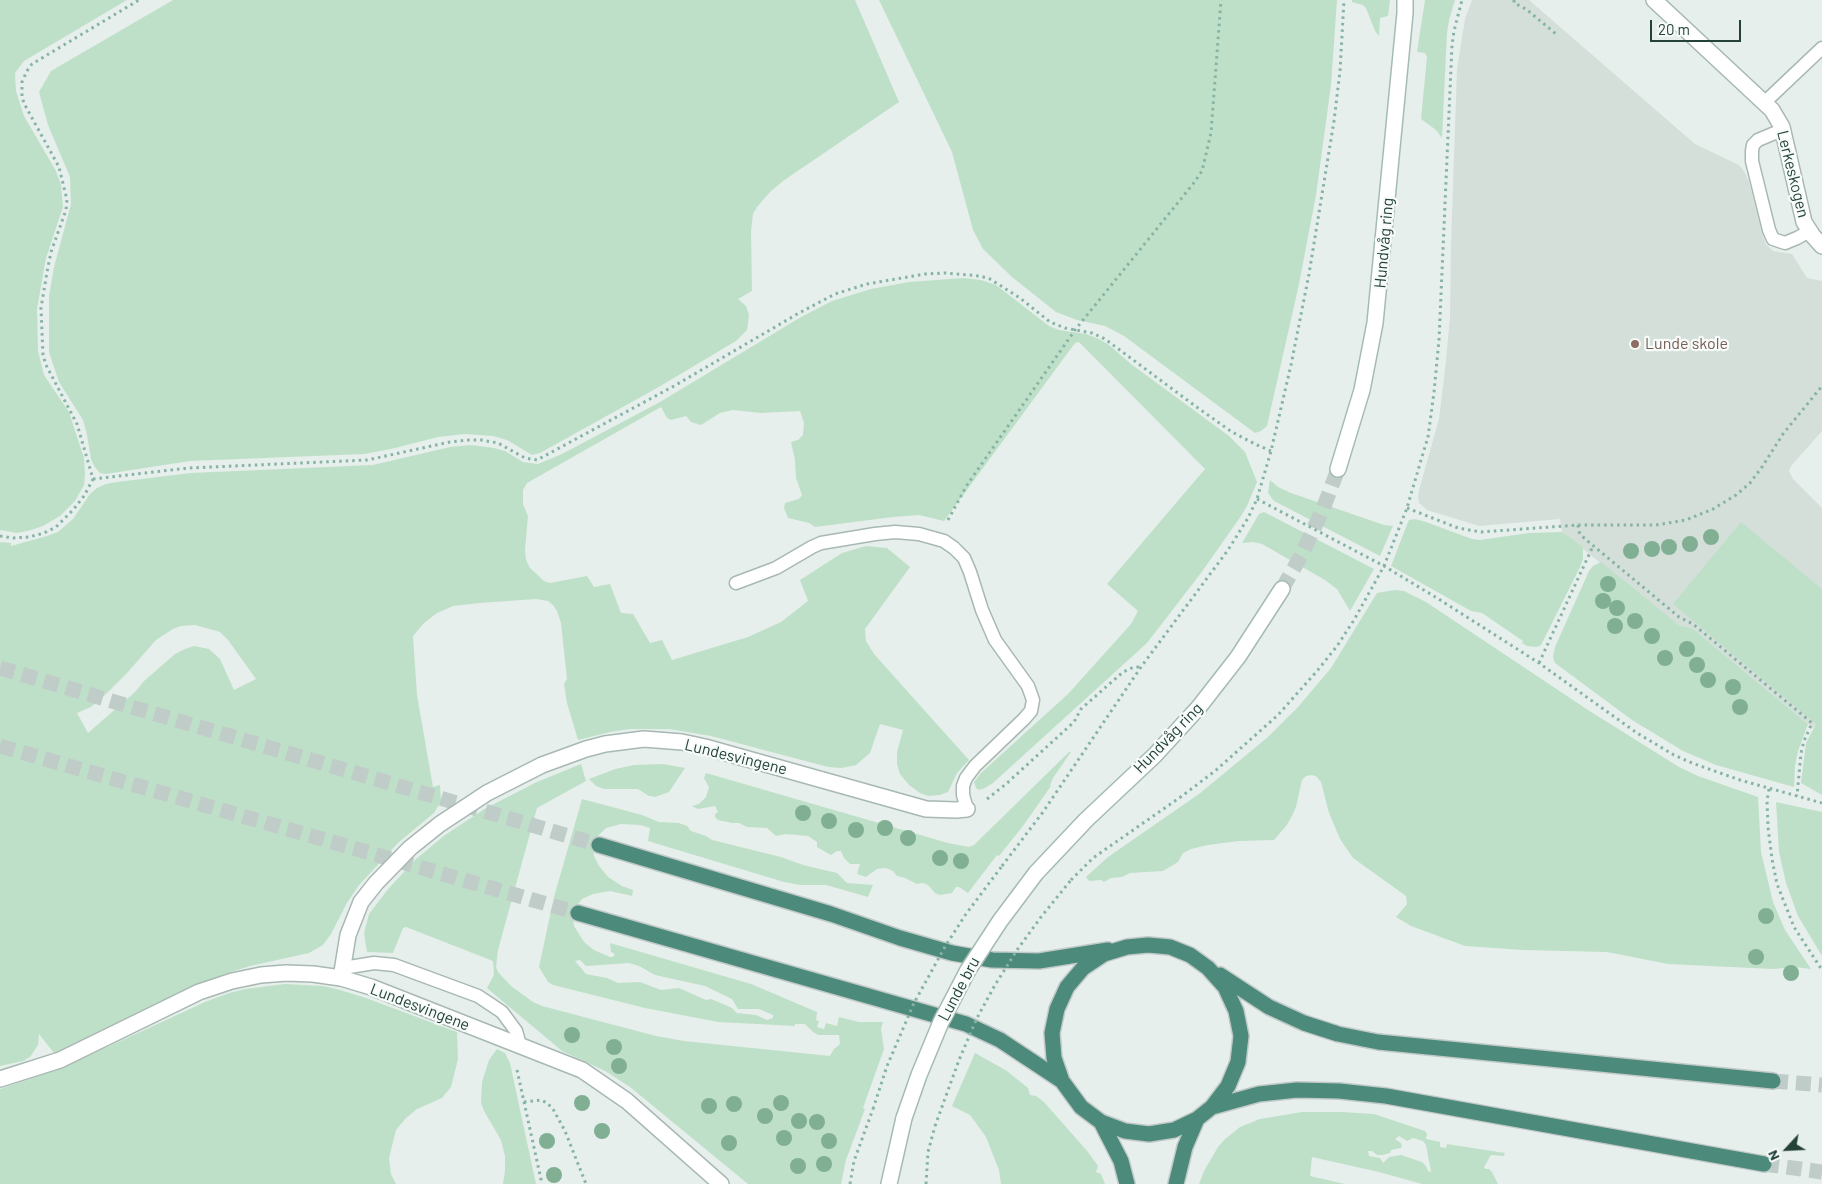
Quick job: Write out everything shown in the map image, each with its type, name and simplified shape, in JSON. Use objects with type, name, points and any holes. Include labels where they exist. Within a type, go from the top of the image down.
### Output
[{"type":"highway","points":[[599,845],[832,914],[900,938],[952,953],[992,960],[1039,961],[1127,946],[1170,947],[1190,955],[1269,1007],[1304,1023],[1338,1034],[1378,1042],[1774,1081]]},
{"type":"highway","points":[[578,913],[966,1024],[1000,1040],[1062,1081]]},
{"type":"highway","points":[[1127,946],[1104,954],[1083,968],[1067,987],[1057,1009],[1052,1033],[1054,1058],[1062,1081],[1081,1107],[1101,1122],[1125,1131],[1149,1134],[1174,1130],[1197,1119],[1212,1106],[1228,1086],[1238,1062],[1241,1036],[1236,1011],[1225,987],[1208,968]]},
{"type":"highway","points":[[1212,1106],[1259,1094],[1297,1090],[1339,1091],[1386,1096],[1764,1164]]},
{"type":"highway","points":[[1176,1184],[1185,1147],[1197,1119]]},
{"type":"highway","points":[[1101,1122],[1121,1161],[1127,1184]]},
{"type":"street","name":"Lerkeskogen","points":[[1663,3],[1765,102],[1778,118],[1804,222],[1822,246]]},
{"type":"street","name":"Hundvåg ring","points":[[1338,469],[1362,390],[1375,323],[1407,4]]},
{"type":"street","name":"Hundvåg ring","points":[[1036,873],[1086,820],[1155,755],[1199,707],[1238,658],[1282,589]]},
{"type":"street","name":"Lundesvingene","points":[[342,973],[348,935],[361,902],[376,883],[410,848],[448,819],[506,782],[563,757],[605,744],[644,739],[682,742],[706,747],[926,809],[967,809]]},
{"type":"street","name":"Lunde bru","points":[[889,1184],[904,1118],[934,1038],[968,970],[1000,921],[1036,873]]},
{"type":"street","name":"Lundesvingene","points":[[0,1079],[60,1060],[199,992],[232,981],[261,975],[286,973],[342,973],[379,990],[582,1070],[627,1101],[721,1184]]},
{"type":"lane","points":[[1765,102],[1822,48]]},
{"type":"lane","points":[[1782,130],[1758,140],[1753,145],[1752,151],[1752,160],[1768,230],[1773,238],[1785,243],[1810,231]]},
{"type":"lane","points":[[736,582],[776,568],[821,543],[895,532],[919,534],[944,541],[964,558],[988,626],[1005,656],[1028,686],[1033,700],[1031,711],[975,766],[966,778],[963,786],[963,795],[967,809]]},
{"type":"lane","points":[[342,973],[374,963],[394,965],[478,996],[502,1012],[516,1031],[520,1045]]},
{"type":"path","points":[[0,536],[13,538],[29,537],[56,527],[65,520],[79,503],[93,479],[77,424],[46,365],[43,355],[41,308],[50,259],[66,210],[67,200],[59,167],[22,98],[22,82],[26,71],[32,64],[139,0]]},
{"type":"path","points":[[944,541],[945,526],[966,485],[1075,330],[1202,171],[1212,133],[1221,0]]},
{"type":"path","points":[[850,1184],[854,1161],[887,1066],[918,996],[951,937],[1043,812],[1141,667],[1228,550],[1248,518],[1257,499],[1271,451],[1305,293],[1326,176],[1340,71],[1344,0]]},
{"type":"path","points":[[926,1184],[928,1152],[934,1126],[958,1060],[986,1001],[1017,950],[1040,917],[1071,880],[1093,858],[1215,771],[1278,715],[1337,646],[1384,566],[1407,508],[1428,437],[1439,340],[1452,45],[1462,0]]},
{"type":"path","points":[[1514,0],[1514,3],[1556,34]]},
{"type":"path","points":[[93,479],[189,468],[367,460],[450,442],[469,440],[498,443],[525,458],[536,460],[674,386],[826,298],[867,284],[917,276],[952,273],[990,279],[1020,298],[1043,318],[1058,325],[1105,338],[1198,408],[1247,440],[1271,451]]},
{"type":"path","points":[[1407,508],[1458,528],[1476,532],[1578,525],[1656,525],[1686,520],[1713,509],[1736,495],[1750,483],[1783,434],[1822,386]]},
{"type":"path","points":[[1257,499],[1384,566],[1539,663],[1638,733],[1674,755],[1712,771],[1822,803]]},
{"type":"path","points":[[1578,525],[1581,535],[1679,617],[1693,624],[1812,723],[1807,732],[1801,753],[1797,796]]},
{"type":"path","points":[[1539,663],[1594,546]]},
{"type":"path","points":[[967,809],[988,799],[1002,788],[1074,722],[1081,709],[1123,672],[1134,667],[1141,667]]},
{"type":"path","points":[[1769,788],[1767,801],[1768,827],[1776,884],[1794,927],[1822,970]]},
{"type":"path","points":[[520,1045],[517,1065],[542,1184]]},
{"type":"path","points":[[524,1102],[541,1100],[553,1109],[565,1131],[586,1184]]},
{"type":"shaded area","name":"Lunde skole","points":[[1472,0],[1529,0],[1695,144],[1739,165],[1749,182],[1766,244],[1773,251],[1792,254],[1807,278],[1822,281],[1822,431],[1791,466],[1789,471],[1793,479],[1822,508],[1822,717],[1813,728],[1692,628],[1680,627],[1562,532],[1560,519],[1479,526],[1427,510],[1419,503],[1419,490],[1439,419],[1445,370],[1450,318],[1457,69],[1465,19]]},
{"type":"green space","points":[[0,0],[127,0],[24,61],[15,73],[16,91],[24,116],[56,171],[61,185],[63,207],[46,258],[37,309],[38,351],[44,375],[69,412],[84,458],[85,474],[84,485],[75,501],[60,516],[43,526],[17,533],[0,530]]},
{"type":"green space","points":[[173,0],[855,0],[899,102],[783,181],[757,207],[753,214],[751,231],[752,291],[738,299],[746,306],[749,315],[747,330],[736,341],[657,388],[540,453],[532,455],[507,440],[493,436],[465,434],[438,437],[364,454],[190,461],[106,474],[100,473],[94,466],[83,420],[59,382],[49,352],[49,296],[54,267],[71,204],[70,177],[48,125],[39,92],[51,71]]},
{"type":"green space","points":[[879,0],[1337,0],[1331,85],[1316,195],[1299,284],[1267,426],[1255,433],[1124,336],[1105,326],[1077,320],[1056,312],[1012,277],[983,249],[973,230],[952,152]]},
{"type":"green space","points":[[1352,0],[1390,0],[1388,16],[1380,18],[1379,36],[1375,31],[1366,8],[1363,5],[1352,2]]},
{"type":"green space","points":[[1425,0],[1455,0],[1447,33],[1442,138],[1436,130],[1421,119],[1427,57],[1425,53],[1417,52]]},
{"type":"green space","points":[[963,278],[981,280],[996,285],[1049,326],[1059,330],[1086,334],[1099,339],[1229,436],[1245,452],[1257,482],[1247,506],[1239,519],[1201,573],[1147,643],[993,783],[979,790],[974,782],[981,773],[1068,694],[1131,624],[1138,611],[1107,584],[1205,469],[1079,342],[1075,343],[944,521],[919,515],[815,527],[809,523],[788,518],[784,508],[785,503],[799,499],[802,495],[796,478],[791,442],[798,440],[803,435],[804,423],[800,411],[761,413],[733,410],[720,413],[701,425],[691,422],[686,416],[671,420],[667,418],[661,407],[527,483],[523,490],[523,504],[528,516],[525,550],[526,560],[530,568],[544,581],[550,583],[587,576],[594,587],[610,584],[621,613],[633,614],[650,643],[662,640],[672,660],[748,637],[781,622],[808,601],[800,580],[842,553],[866,546],[887,548],[910,567],[865,629],[866,641],[874,654],[969,760],[957,773],[948,792],[928,796],[909,785],[900,774],[897,764],[897,752],[903,730],[880,724],[870,753],[856,765],[842,768],[828,767],[711,736],[669,729],[630,729],[578,740],[567,703],[564,684],[567,679],[561,623],[553,605],[548,601],[536,599],[453,606],[437,613],[424,623],[413,636],[417,695],[433,787],[440,785],[441,801],[434,813],[399,842],[359,885],[323,945],[309,953],[250,966],[224,974],[84,1042],[54,1053],[39,1034],[38,1045],[30,1057],[23,1061],[0,1066],[0,542],[11,543],[11,546],[58,532],[73,519],[90,494],[97,488],[117,482],[191,473],[373,465],[450,447],[471,445],[505,451],[523,462],[538,464],[562,454],[660,402],[801,317],[832,301],[871,289],[909,282]],"holes":[[[195,625],[220,632],[256,679],[234,690],[220,659],[209,649],[194,646],[175,654],[88,733],[77,713],[91,707],[106,694],[156,640],[181,626]]]},
{"type":"green space","points":[[1270,480],[1278,487],[1291,493],[1384,525],[1393,526],[1380,556],[1274,501],[1268,493]]},
{"type":"green space","points":[[1264,512],[1374,569],[1350,611],[1337,589],[1325,580],[1262,544],[1254,542],[1242,543],[1259,514]]},
{"type":"green space","points":[[1415,519],[1472,539],[1480,540],[1529,533],[1562,532],[1583,547],[1583,559],[1580,567],[1541,645],[1537,647],[1527,646],[1522,643],[1523,641],[1482,613],[1471,611],[1391,566],[1409,520]]},
{"type":"green space","points":[[1741,522],[1822,589],[1822,795],[1801,783],[1806,743],[1816,724],[1673,604]]},
{"type":"green space","points":[[1601,562],[1680,626],[1692,628],[1808,724],[1798,751],[1794,787],[1716,765],[1683,751],[1632,720],[1555,663],[1553,657],[1555,647],[1589,571],[1593,566]]},
{"type":"green space","points":[[1395,590],[1404,591],[1426,602],[1588,710],[1679,767],[1698,776],[1758,797],[1761,852],[1773,902],[1785,930],[1811,969],[1668,964],[1607,952],[1523,950],[1465,946],[1411,926],[1396,917],[1407,904],[1406,896],[1353,858],[1340,839],[1329,813],[1321,782],[1316,776],[1311,775],[1306,776],[1302,780],[1292,816],[1274,840],[1239,841],[1208,845],[1183,853],[1178,862],[1163,871],[1130,873],[1104,882],[1101,880],[1089,881],[1086,877],[1108,857],[1199,794],[1268,737],[1298,707],[1331,668],[1377,593]]},
{"type":"green space","points":[[1071,752],[1053,778],[1051,786],[1023,826],[999,856],[997,855],[968,893],[956,887],[952,893],[940,895],[935,893],[928,885],[923,883],[917,884],[897,876],[893,871],[886,868],[877,869],[866,877],[857,874],[860,864],[850,864],[844,858],[841,851],[831,855],[827,853],[817,847],[817,842],[808,836],[786,834],[776,836],[767,828],[747,827],[739,823],[718,820],[715,817],[715,814],[718,812],[715,806],[698,809],[692,806],[699,804],[706,797],[709,787],[704,778],[706,773],[948,843],[969,847],[974,845]]},
{"type":"green space","points":[[581,764],[586,781],[537,808],[498,950],[496,967],[498,972],[511,986],[533,1002],[542,1006],[656,1036],[684,1041],[830,1056],[840,1044],[839,1035],[818,1035],[805,1024],[795,1024],[795,1026],[718,1022],[645,1008],[553,985],[548,982],[539,967],[554,897],[582,799],[642,815],[659,822],[679,823],[687,826],[691,831],[712,840],[837,873],[847,883],[873,885],[868,897],[826,885],[800,885],[784,882],[648,841],[650,828],[640,825],[621,824],[606,828],[596,838],[593,848],[594,856],[608,877],[622,886],[633,890],[632,896],[610,891],[593,894],[582,899],[573,915],[574,926],[584,942],[594,950],[610,957],[613,957],[615,954],[611,952],[610,943],[751,984],[817,1012],[816,1020],[819,1021],[817,1027],[824,1029],[826,1023],[837,1026],[839,1017],[859,1022],[883,1022],[881,1029],[884,1049],[846,1160],[841,1184],[748,1184],[630,1087],[605,1071],[562,1051],[487,988],[494,975],[493,961],[406,927],[403,928],[393,953],[367,952],[364,933],[369,914],[389,888],[416,859],[445,835],[486,808],[537,782]],"holes":[[[580,960],[586,966],[629,963],[655,975],[705,986],[732,999],[738,1009],[759,1009],[773,1015],[773,1018],[767,1020],[756,1015],[737,1013],[732,1008],[723,1004],[711,999],[706,1000],[679,988],[661,990],[640,982],[618,983],[607,978],[586,974],[575,961]]]},
{"type":"green space","points":[[663,764],[685,768],[669,792],[655,797],[649,796],[638,789],[604,789],[596,786],[589,779],[615,769],[634,765]]},
{"type":"green space","points":[[1776,802],[1822,812],[1822,956],[1798,916],[1786,883],[1779,852]]},
{"type":"green space","points":[[285,984],[323,986],[340,990],[457,1032],[458,1059],[451,1087],[442,1098],[417,1109],[396,1130],[389,1158],[391,1174],[396,1184],[0,1184],[0,1089],[62,1068],[205,1002],[229,993]]},
{"type":"green space","points":[[497,1049],[505,1053],[510,1063],[536,1184],[503,1184],[505,1156],[501,1140],[481,1103],[482,1082],[489,1060]]},
{"type":"green space","points":[[975,1053],[1007,1071],[1028,1088],[1030,1095],[1036,1096],[1044,1102],[1088,1152],[1098,1166],[1096,1172],[1101,1174],[1105,1184],[1001,1184],[999,1170],[986,1137],[970,1115],[952,1106]]},
{"type":"green space","points":[[1302,1112],[1374,1114],[1425,1131],[1427,1134],[1426,1139],[1440,1142],[1440,1147],[1446,1148],[1447,1144],[1505,1153],[1504,1156],[1491,1155],[1484,1167],[1492,1172],[1498,1184],[1422,1184],[1312,1157],[1310,1176],[1345,1184],[1199,1184],[1204,1171],[1225,1139],[1240,1127],[1260,1119]],"holes":[[[1399,1136],[1407,1141],[1413,1138],[1423,1141],[1426,1145],[1431,1172],[1428,1171],[1422,1162],[1401,1155],[1389,1157],[1383,1163],[1380,1158],[1369,1156],[1368,1151],[1372,1151],[1377,1155],[1383,1155],[1390,1153],[1391,1150],[1401,1148],[1401,1143],[1395,1139]]]},
{"type":"tunnel","points":[[1282,589],[1301,556],[1323,509],[1338,469]]},
{"type":"tunnel","points":[[0,668],[599,845]]},
{"type":"tunnel","points":[[0,746],[578,913]]},
{"type":"tunnel","points":[[1773,1081],[1822,1085]]},
{"type":"tunnel","points":[[1764,1164],[1822,1172]]},
{"type":"place","name":"Lunde skole","points":[[1635,344]]}]
